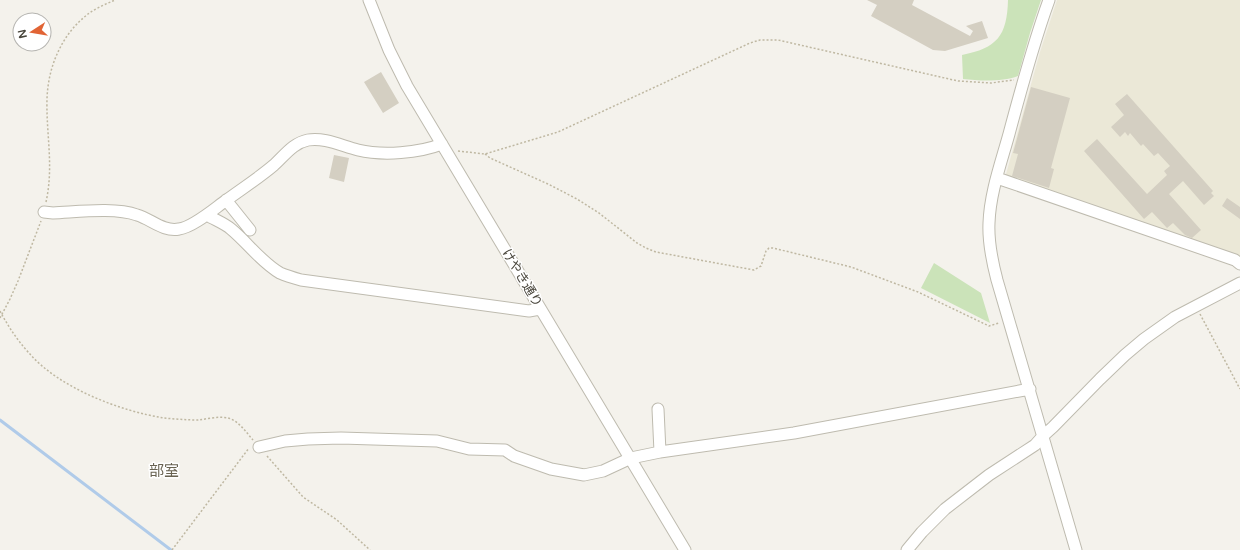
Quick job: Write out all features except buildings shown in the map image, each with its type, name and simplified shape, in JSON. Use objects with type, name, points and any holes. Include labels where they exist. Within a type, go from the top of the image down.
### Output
[{"type":"street","name":"けやき通り","points":[[369,0],[389,50],[407,86],[685,550]]},
{"type":"street","points":[[1049,0],[1038,30],[997,178],[991,204],[989,223],[990,254],[1076,550]]},
{"type":"street","points":[[44,212],[124,212],[146,218],[167,229],[180,229],[207,215],[264,173],[293,146],[307,140],[324,140],[359,150],[393,153],[432,148],[445,148]]},
{"type":"street","points":[[997,178],[1235,260],[1240,264]]},
{"type":"street","points":[[226,200],[250,230]]},
{"type":"street","points":[[207,215],[230,227],[253,251],[272,267],[281,273],[301,280],[529,311],[540,308]]},
{"type":"street","points":[[907,550],[922,532],[945,509],[989,475],[1035,445],[1124,355],[1175,317],[1240,283]]},
{"type":"street","points":[[257,445],[308,439],[341,438],[437,441],[469,449],[505,450],[514,456],[551,469],[584,475],[603,471],[631,458],[660,452],[810,430],[1030,389]]},
{"type":"street","points":[[658,409],[660,452]]},
{"type":"path","points":[[0,318],[18,282],[44,212],[49,190],[51,166],[47,98],[48,84],[56,56],[63,42],[81,20],[99,7],[115,0]]},
{"type":"path","points":[[445,148],[485,154],[558,132],[750,43],[760,40],[778,40],[958,81],[1024,81]]},
{"type":"path","points":[[485,154],[490,158],[548,184],[577,199],[599,213],[637,243],[656,252],[754,270],[761,266],[766,251],[769,248],[773,248],[851,268],[896,284],[918,292],[989,326],[1009,320]]},
{"type":"path","points":[[1195,306],[1240,389]]},
{"type":"path","points":[[0,311],[12,332],[29,354],[43,367],[63,381],[100,400],[133,412],[163,418],[182,420],[222,417],[230,418],[242,427],[303,496],[338,520],[370,550]]},
{"type":"path","points":[[172,550],[249,449],[257,445]]},
{"type":"shaded area","points":[[1057,0],[1240,0],[1240,257],[1009,180],[1006,174],[1040,52]]},
{"type":"green space","points":[[1008,0],[1041,0],[1018,76],[984,81],[963,79],[962,55],[984,49],[998,38],[1005,23]]},
{"type":"green space","points":[[934,263],[981,293],[990,323],[921,288]]},
{"type":"waterway","points":[[0,420],[171,550]]},
{"type":"district","name":"部室","points":[[164,471]]}]
